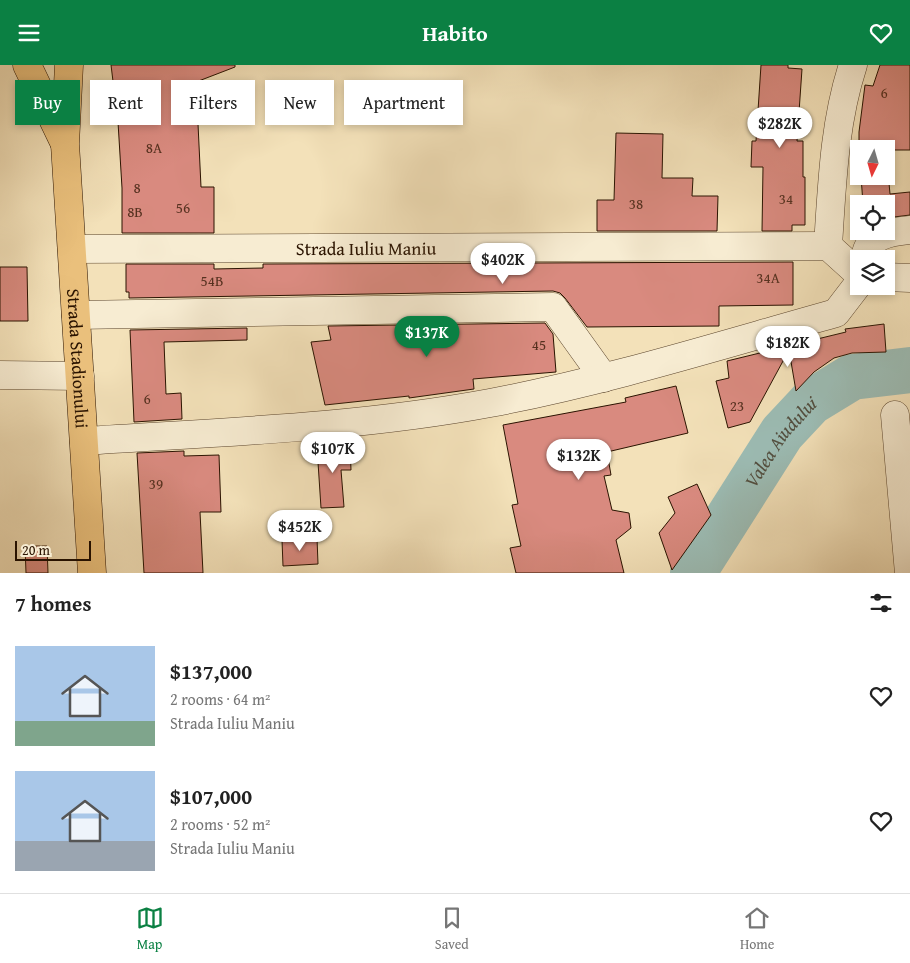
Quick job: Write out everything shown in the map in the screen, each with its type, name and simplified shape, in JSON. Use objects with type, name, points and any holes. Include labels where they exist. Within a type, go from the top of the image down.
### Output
[{"type":"main road","name":"Strada Stadionului","points":[[27,65],[65,143]]},
{"type":"main road","name":"Strada Stadionului","points":[[69,65],[65,143],[92,573]]},
{"type":"street","points":[[850,266],[828,246],[834,153],[841,111],[853,65]]},
{"type":"street","points":[[866,250],[874,239],[892,232],[910,230]]},
{"type":"street","name":"Strada Iuliu Maniu","points":[[72,249],[828,246]]},
{"type":"street","points":[[895,277],[910,278]]},
{"type":"street","points":[[84,441],[380,420],[490,403],[604,378],[836,313],[850,295]]},
{"type":"street","points":[[76,315],[554,307],[604,378]]},
{"type":"street","points":[[0,375],[80,376]]},
{"type":"street","points":[[895,415],[909,573]]},
{"type":"building","points":[[111,65],[235,65],[235,67],[201,80],[171,80],[171,125],[198,125],[201,187],[214,187],[214,233],[122,233],[122,188],[118,125],[161,125],[161,80],[113,80]]},
{"type":"building","points":[[761,65],[788,65],[788,68],[802,69],[797,141],[803,141],[805,225],[792,225],[792,231],[762,231],[763,167],[751,167],[752,141],[756,141]]},
{"type":"building","points":[[880,65],[910,65],[910,150],[895,150],[895,140],[859,140],[865,85],[873,86]]},
{"type":"building","points":[[616,133],[663,134],[662,178],[693,178],[692,196],[718,196],[717,231],[597,231],[597,200],[614,200]]},
{"type":"building","points":[[862,185],[889,185],[890,194],[910,192],[910,215],[895,217],[895,195],[862,195]]},
{"type":"building","points":[[793,262],[793,305],[719,306],[719,326],[587,327],[565,298],[560,293],[553,291],[129,298],[129,292],[126,292],[126,264],[214,264],[214,269],[263,268],[263,264]]},
{"type":"building","points":[[0,267],[27,267],[28,321],[0,321]]},
{"type":"building","points":[[545,323],[553,334],[556,372],[473,379],[474,389],[409,398],[409,396],[325,405],[311,342],[331,340],[328,326]]},
{"type":"building","points":[[884,324],[886,352],[852,353],[834,358],[814,372],[796,391],[789,350],[750,422],[728,428],[716,381],[729,378],[727,361],[846,332],[845,329]]},
{"type":"building","points":[[247,328],[247,340],[164,342],[166,394],[181,393],[182,419],[134,422],[130,330]]},
{"type":"building","points":[[676,386],[688,433],[607,452],[611,475],[604,476],[612,510],[629,513],[631,528],[616,540],[624,573],[516,573],[510,548],[521,546],[512,505],[518,504],[503,425],[626,402],[625,398]]},
{"type":"building","points":[[350,445],[351,470],[341,470],[344,507],[321,508],[317,447]]},
{"type":"building","points":[[184,451],[184,456],[219,455],[221,512],[200,512],[203,573],[144,573],[137,453]]},
{"type":"building","points":[[697,484],[711,515],[672,570],[659,533],[675,513],[668,497]]},
{"type":"building","points":[[317,538],[318,564],[283,566],[282,540]]},
{"type":"building","points":[[25,546],[47,546],[48,573],[26,573]]},
{"type":"waterway","name":"Valea Aiudului","points":[[693,573],[782,433],[811,402],[852,377],[910,370]]}]
